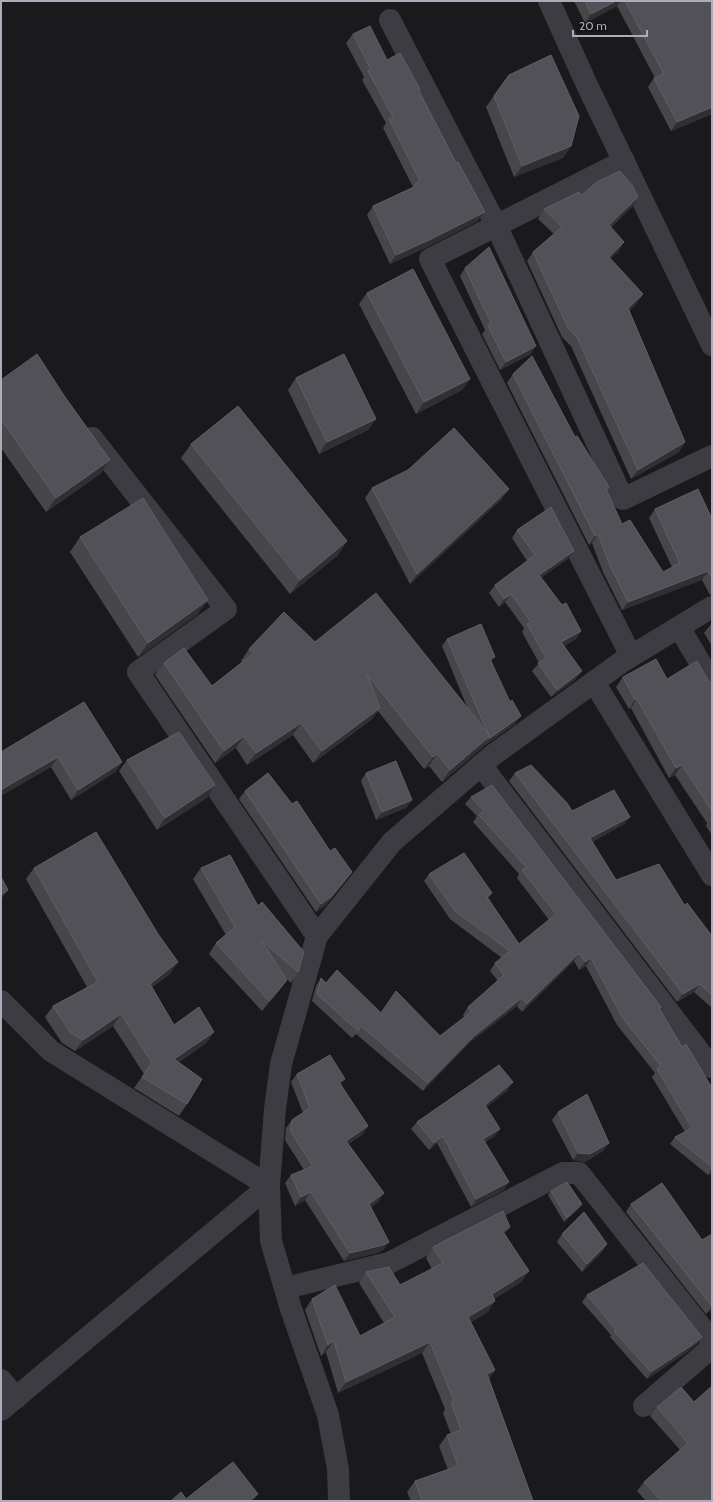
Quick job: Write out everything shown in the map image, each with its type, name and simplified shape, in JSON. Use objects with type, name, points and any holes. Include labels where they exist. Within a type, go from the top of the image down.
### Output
[{"type":"street","points":[[549,1],[712,345]]},
{"type":"street","points":[[390,20],[496,225],[623,499],[712,456]]},
{"type":"street","points":[[624,161],[430,259],[631,656]]},
{"type":"street","points":[[80,423],[226,609],[138,672],[317,936]]},
{"type":"street","points":[[340,1501],[338,1469],[328,1415],[291,1309],[271,1241],[269,1186],[275,1109],[281,1064],[317,936],[392,842],[492,755],[631,656],[712,607]]},
{"type":"street","points":[[678,627],[712,683]]},
{"type":"street","points":[[594,682],[712,875]]},
{"type":"street","points":[[481,765],[711,1067]]},
{"type":"street","points":[[1,1001],[51,1051],[269,1186]]},
{"type":"street","points":[[285,1288],[389,1263],[563,1173],[579,1173],[712,1341]]},
{"type":"street","points":[[1,1380],[9,1404],[269,1186]]},
{"type":"street","points":[[644,1406],[712,1346]]},
{"type":"building","points":[[585,1],[616,1],[591,14]]},
{"type":"building","points":[[625,1],[712,1],[712,107],[677,122],[654,78],[664,74]]},
{"type":"building","points":[[370,26],[387,60],[400,53],[420,89],[418,89],[456,163],[458,162],[485,212],[396,255],[373,206],[416,186],[415,184],[420,181],[389,119],[393,117],[368,71],[371,70],[353,34]]},
{"type":"building","points":[[551,55],[579,116],[571,146],[522,166],[494,96],[509,75]]},
{"type":"building","points":[[620,171],[632,185],[638,197],[609,225],[624,242],[609,257],[643,294],[628,308],[685,442],[638,470],[577,337],[568,328],[533,252],[562,227],[544,209],[579,192],[582,195],[597,182]]},
{"type":"building","points":[[489,247],[536,346],[506,362],[488,326],[491,323],[465,268]]},
{"type":"building","points":[[413,269],[470,379],[424,402],[367,293]]},
{"type":"building","points":[[37,354],[65,397],[110,460],[56,498],[1,419],[1,380]]},
{"type":"building","points":[[344,354],[376,419],[327,442],[296,378]]},
{"type":"building","points":[[532,356],[575,437],[577,436],[609,487],[606,489],[622,524],[630,520],[663,572],[680,563],[655,509],[698,489],[712,519],[712,578],[708,571],[628,602],[609,563],[598,534],[595,536],[513,374]]},
{"type":"building","points":[[238,406],[347,541],[300,580],[191,444]]},
{"type":"building","points":[[454,428],[509,489],[417,574],[372,488],[408,470]]},
{"type":"building","points":[[143,498],[208,600],[148,643],[80,537]]},
{"type":"building","points":[[551,507],[574,551],[539,575],[562,605],[566,603],[581,631],[561,642],[582,671],[557,690],[538,663],[546,658],[527,624],[531,622],[511,594],[504,599],[495,585],[535,555],[517,530]]},
{"type":"building","points":[[376,593],[490,736],[450,770],[437,754],[433,757],[367,674],[380,708],[322,751],[301,723],[256,753],[244,736],[224,751],[164,663],[184,648],[212,686],[254,653],[249,649],[284,612],[315,642]]},
{"type":"building","points":[[481,624],[495,657],[490,659],[510,702],[512,700],[521,716],[490,738],[447,639]]},
{"type":"building","points":[[656,659],[667,679],[697,661],[712,684],[712,811],[682,765],[676,768],[637,699],[635,700],[623,677]]},
{"type":"building","points":[[84,702],[122,762],[78,790],[58,757],[1,790],[1,752]]},
{"type":"building","points":[[179,732],[215,785],[165,818],[127,760]]},
{"type":"building","points":[[396,761],[412,800],[382,812],[366,773]]},
{"type":"building","points":[[531,765],[567,803],[572,811],[614,790],[630,817],[590,838],[616,880],[659,864],[685,906],[687,903],[712,936],[712,995],[700,984],[683,994],[515,773]]},
{"type":"building","points":[[268,773],[292,804],[297,801],[330,851],[335,848],[352,872],[331,897],[321,904],[245,791]]},
{"type":"building","points":[[492,785],[661,1007],[659,1008],[682,1047],[686,1044],[712,1088],[712,1167],[675,1137],[692,1128],[657,1069],[661,1066],[622,1017],[591,958],[585,962],[579,953],[527,1004],[522,998],[474,1036],[428,1083],[361,1026],[358,1031],[317,994],[321,978],[326,983],[337,970],[381,1013],[396,991],[440,1036],[471,1012],[468,1007],[504,975],[495,963],[510,951],[455,911],[429,874],[464,853],[492,893],[487,897],[519,944],[556,914],[522,870],[527,868],[479,815],[484,811],[471,797]]},
{"type":"building","points":[[96,832],[158,934],[178,962],[150,984],[174,1025],[199,1007],[214,1032],[174,1059],[202,1079],[187,1104],[142,1077],[152,1063],[121,1014],[83,1040],[70,1032],[53,1006],[98,982],[34,868]]},
{"type":"building","points":[[230,855],[258,906],[262,902],[304,952],[298,972],[261,940],[287,980],[269,1001],[216,943],[235,927],[201,868]]},
{"type":"building","points":[[1,877],[8,890],[1,895]]},
{"type":"building","points":[[330,1055],[345,1079],[339,1082],[368,1126],[346,1141],[384,1193],[369,1204],[389,1242],[383,1245],[350,1253],[311,1192],[301,1197],[291,1175],[313,1166],[291,1132],[292,1120],[310,1108],[297,1074]]},
{"type":"building","points":[[499,1065],[513,1082],[485,1105],[500,1129],[483,1139],[509,1182],[476,1199],[443,1136],[434,1143],[417,1122]]},
{"type":"building","points":[[587,1094],[609,1143],[590,1154],[578,1153],[558,1112]]},
{"type":"building","points":[[567,1182],[582,1204],[567,1218],[551,1191]]},
{"type":"building","points":[[662,1183],[702,1240],[712,1234],[712,1306],[631,1204]]},
{"type":"building","points":[[503,1211],[510,1227],[503,1232],[529,1271],[492,1294],[495,1301],[468,1317],[495,1370],[487,1374],[533,1501],[422,1501],[415,1481],[458,1466],[447,1435],[461,1430],[451,1402],[454,1401],[430,1342],[346,1382],[334,1341],[328,1345],[312,1299],[335,1285],[360,1336],[395,1317],[366,1272],[389,1267],[400,1285],[443,1263],[433,1247]]},
{"type":"building","points":[[584,1212],[607,1244],[587,1264],[562,1234]]},
{"type":"building","points":[[643,1263],[702,1337],[651,1372],[614,1331],[616,1330],[587,1295]]},
{"type":"building","points":[[712,1386],[712,1501],[661,1501],[644,1482],[688,1443],[657,1407],[681,1387],[694,1402]]},
{"type":"building","points":[[233,1462],[258,1494],[249,1501],[171,1501],[181,1492],[186,1499]]}]
